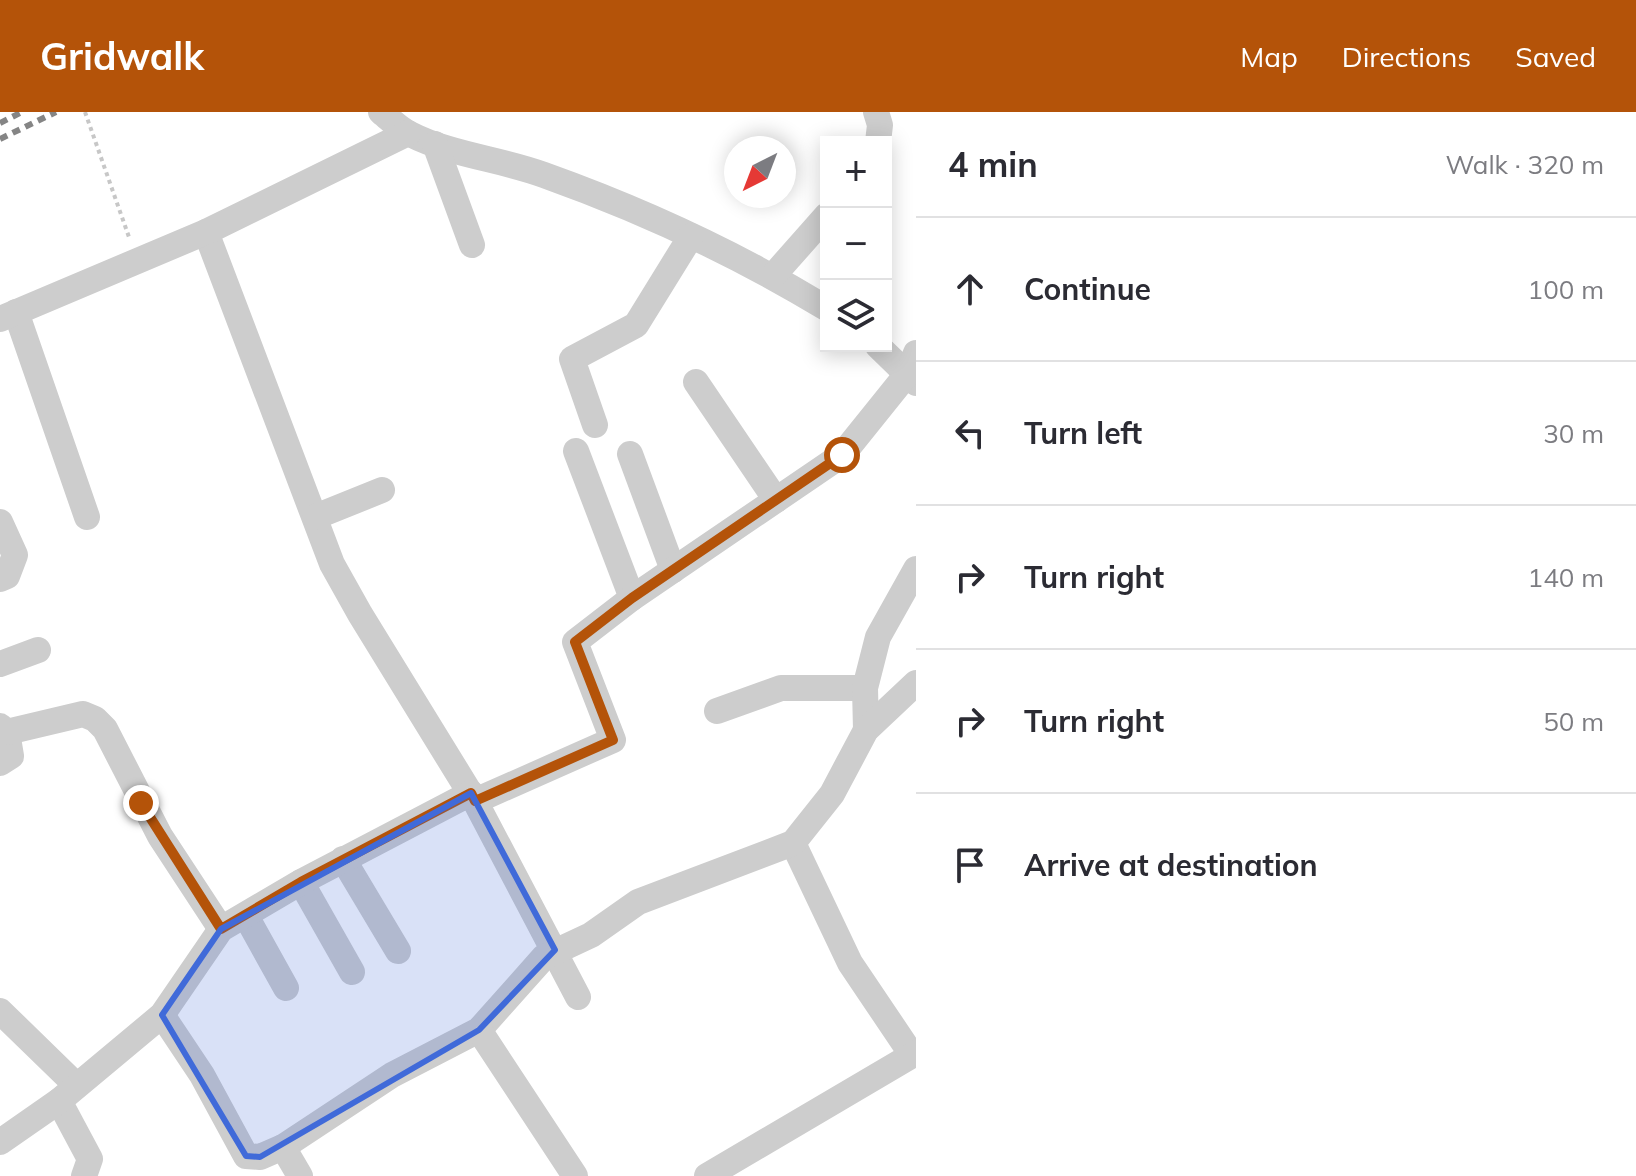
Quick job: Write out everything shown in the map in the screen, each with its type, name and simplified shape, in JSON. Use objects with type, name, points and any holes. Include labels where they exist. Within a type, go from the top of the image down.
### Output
[{"type":"street","points":[[381,112],[408,133],[435,144],[542,174],[691,236],[773,276],[820,304]]},
{"type":"street","points":[[87,517],[8,315],[206,232],[408,133]]},
{"type":"street","points":[[435,144],[472,245]]},
{"type":"street","points":[[773,276],[820,223]]},
{"type":"street","points":[[206,232],[332,564],[473,797],[578,997]]},
{"type":"street","points":[[595,425],[572,359],[636,325],[691,236]]},
{"type":"street","points":[[0,1142],[68,1093],[162,1015],[221,929],[343,859],[473,797],[613,740],[575,642],[632,598],[842,455],[913,370],[887,352]]},
{"type":"street","points":[[696,382],[776,500]]},
{"type":"street","points":[[576,451],[632,598]]},
{"type":"street","points":[[630,454],[673,570]]},
{"type":"street","points":[[315,517],[382,490]]},
{"type":"street","points":[[0,522],[15,555],[7,576],[0,579]]},
{"type":"street","points":[[866,730],[865,688],[878,637],[916,569]]},
{"type":"street","points":[[0,664],[38,650]]},
{"type":"street","points":[[162,1015],[202,1075],[246,1156],[260,1157],[283,1147],[392,1075],[479,1030],[544,957],[555,950],[591,935],[638,902],[793,843],[832,794],[866,730],[916,683]]},
{"type":"street","points":[[717,711],[781,688],[865,688]]},
{"type":"street","points":[[0,763],[11,756],[3,729],[83,714],[95,719],[105,729],[160,836],[221,929]]},
{"type":"street","points":[[707,1176],[914,1054],[850,963],[793,843]]},
{"type":"street","points":[[343,859],[398,951]]},
{"type":"street","points":[[301,882],[352,972]]},
{"type":"street","points":[[246,916],[286,988]]},
{"type":"street","points":[[0,1011],[68,1093],[90,1159],[84,1176]]},
{"type":"street","points":[[479,1030],[575,1176]]},
{"type":"street","points":[[283,1147],[300,1176]]},
{"type":"path","points":[[85,112],[138,261]]},
{"type":"highlighted area","points":[[471,793],[555,950],[479,1030],[260,1157],[246,1156],[162,1015],[221,929]]},
{"type":"railway","points":[[0,123],[22,112]]},
{"type":"railway","points":[[0,139],[56,112]]},
{"type":"route","points":[[141,803],[221,929],[343,859],[471,793],[475,801],[613,740],[575,642],[632,598],[842,455]]}]
